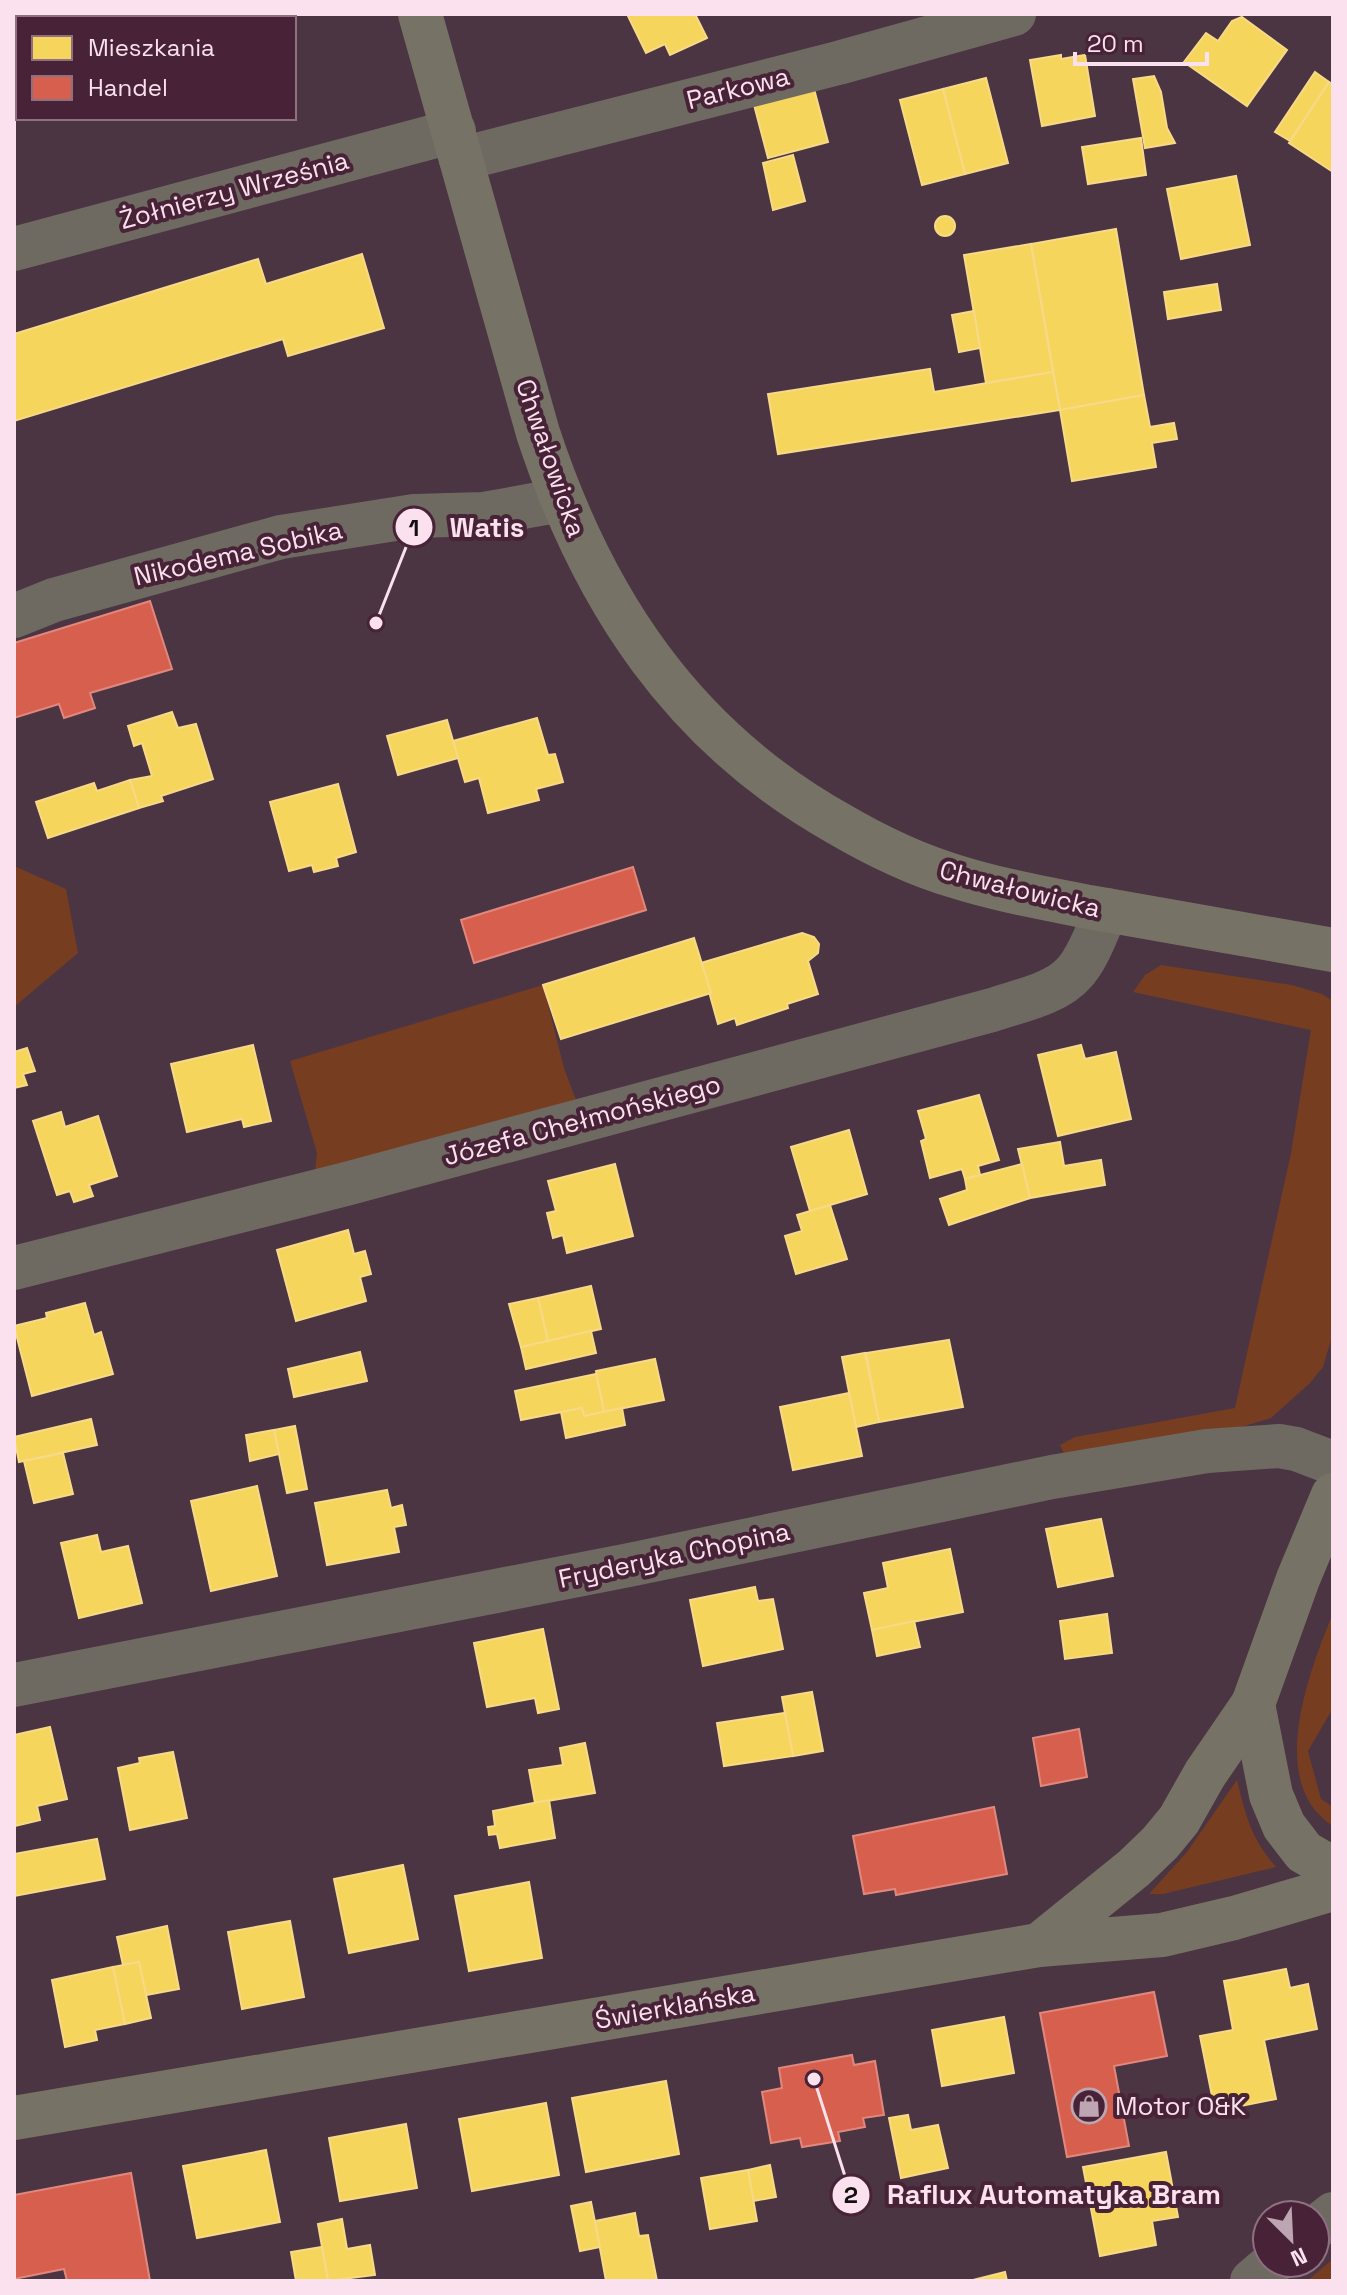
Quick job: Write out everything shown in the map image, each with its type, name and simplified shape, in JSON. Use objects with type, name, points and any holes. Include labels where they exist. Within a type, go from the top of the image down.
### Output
[{"type":"main road","name":"Chwałowicka","points":[[420,14],[538,433],[561,500],[609,597],[651,662],[714,733],[801,803],[889,850],[951,875],[985,886],[1107,910],[1333,950]]},
{"type":"main road","points":[[1039,1945],[1134,1868],[1179,1820],[1205,1774],[1253,1704],[1298,1579],[1333,1495]]},
{"type":"main road","points":[[1253,1704],[1276,1810],[1292,1840],[1304,1852],[1333,1869]]},
{"type":"main road","name":"Świerklańska","points":[[14,2118],[1039,1945],[1162,1935],[1333,1889]]},
{"type":"street","name":"Parkowa","points":[[457,145],[838,63],[1014,14]]},
{"type":"street","name":"Żołnierzy Września","points":[[14,249],[457,145]]},
{"type":"street","name":"Nikodema Sobika","points":[[14,616],[54,600],[281,537],[414,516],[484,514],[561,500]]},
{"type":"street","name":"Józefa Chełmońskiego","points":[[14,1268],[346,1184],[992,1010],[1043,992],[1072,976],[1107,910]]},
{"type":"street","name":"Fryderyka Chopina","points":[[14,1685],[629,1565],[1038,1480],[1192,1453],[1256,1445],[1279,1446],[1333,1463]]},
{"type":"shaded area","points":[[14,866],[66,889],[78,953],[14,1007]]},
{"type":"shaded area","points":[[1161,965],[1292,985],[1322,994],[1333,1001],[1333,1333],[1323,1367],[1271,1418],[1238,1428],[1067,1460],[1060,1445],[1075,1437],[1235,1408],[1291,1153],[1311,1030],[1133,992],[1145,975]]},
{"type":"shaded area","points":[[543,985],[564,1068],[580,1111],[315,1170],[317,1153],[290,1061]]},
{"type":"shaded area","points":[[1333,1613],[1333,1708],[1308,1751],[1321,1799],[1333,1807],[1333,1826],[1313,1807],[1301,1783],[1297,1755],[1305,1694]]},
{"type":"shaded area","points":[[1237,1780],[1250,1826],[1276,1867],[1163,1894],[1149,1894],[1187,1852]]},
{"type":"shaded area","points":[[1333,2259],[1333,2281],[1307,2281],[1331,2279]]},
{"type":"building: Mieszkania","points":[[256,14],[256,16],[69,16]]},
{"type":"building: Mieszkania","points":[[627,14],[695,14],[707,38],[670,55],[665,44],[646,53]]},
{"type":"building: Mieszkania","points":[[1242,17],[1287,50],[1247,106],[1184,62],[1206,33],[1218,41],[1232,21]]},
{"type":"building: Mieszkania","points":[[16,32],[14,113],[14,33]]},
{"type":"building: Mieszkania","points":[[1061,55],[1061,59],[1085,55],[1095,116],[1042,126],[1030,60]]},
{"type":"building: Mieszkania","points":[[1315,72],[1329,82],[1290,141],[1275,132]]},
{"type":"building: Mieszkania","points":[[1154,76],[1161,92],[1167,128],[1175,143],[1145,148],[1133,79]]},
{"type":"building: Mieszkania","points":[[986,78],[1008,163],[965,174],[943,89]]},
{"type":"building: Mieszkania","points":[[1329,82],[1333,85],[1333,172],[1289,143]]},
{"type":"building: Mieszkania","points":[[813,85],[828,142],[768,158],[753,101]]},
{"type":"building: Mieszkania","points":[[943,89],[965,174],[922,185],[900,100]]},
{"type":"building: Mieszkania","points":[[1141,138],[1146,175],[1088,184],[1082,147]]},
{"type":"building: Mieszkania","points":[[793,155],[805,201],[773,210],[763,163]]},
{"type":"building: Mieszkania","points":[[1236,176],[1250,245],[1181,259],[1167,189]]},
{"type":"building: Mieszkania","points":[[945,216],[952,219],[955,226],[952,233],[945,236],[938,233],[935,226],[938,219]]},
{"type":"building: Mieszkania","points":[[1116,229],[1144,395],[1060,410],[1031,244]]},
{"type":"building: Mieszkania","points":[[1031,244],[1053,372],[986,383],[964,255]]},
{"type":"building: Mieszkania","points":[[362,254],[384,328],[288,356],[283,339],[14,421],[14,334],[258,259],[266,284]]},
{"type":"building: Mieszkania","points":[[1217,284],[1221,310],[1168,319],[1164,292]]},
{"type":"building: Mieszkania","points":[[974,311],[980,348],[959,352],[952,315]]},
{"type":"building: Mieszkania","points":[[930,369],[934,392],[1053,372],[1060,410],[778,454],[768,394]]},
{"type":"building: Mieszkania","points":[[1144,395],[1150,427],[1174,423],[1177,439],[1152,443],[1156,467],[1072,481],[1060,410]]},
{"type":"building: Mieszkania","points":[[172,712],[178,728],[196,724],[213,779],[161,796],[163,801],[139,808],[130,780],[152,776],[142,743],[134,746],[128,726]]},
{"type":"building: Mieszkania","points":[[537,718],[548,755],[555,754],[563,782],[536,789],[539,800],[488,813],[479,778],[465,782],[453,741]]},
{"type":"building: Mieszkania","points":[[447,720],[458,758],[398,775],[387,736]]},
{"type":"building: Mieszkania","points":[[130,780],[139,808],[48,838],[36,802],[94,783],[97,791]]},
{"type":"building: Mieszkania","points":[[338,784],[356,852],[336,858],[338,866],[314,872],[312,865],[289,871],[270,802]]},
{"type":"building: Mieszkania","points":[[802,933],[814,937],[819,944],[818,953],[808,961],[818,994],[737,1025],[735,1018],[718,1024],[701,963]]},
{"type":"building: Mieszkania","points":[[694,938],[711,993],[561,1039],[543,985]]},
{"type":"building: Mieszkania","points":[[253,1045],[271,1121],[244,1127],[242,1119],[187,1132],[171,1064]]},
{"type":"building: Mieszkania","points":[[1081,1045],[1085,1059],[1116,1052],[1131,1119],[1058,1136],[1038,1055]]},
{"type":"building: Mieszkania","points":[[27,1048],[35,1071],[23,1074],[27,1085],[14,1088],[14,1052]]},
{"type":"building: Mieszkania","points":[[979,1095],[999,1160],[978,1166],[980,1175],[965,1179],[962,1169],[930,1178],[921,1141],[926,1139],[918,1111]]},
{"type":"building: Mieszkania","points":[[61,1112],[65,1127],[98,1116],[117,1176],[89,1185],[93,1196],[74,1202],[70,1191],[57,1195],[33,1121]]},
{"type":"building: Mieszkania","points":[[849,1130],[867,1194],[810,1211],[791,1147]]},
{"type":"building: Mieszkania","points":[[1060,1142],[1064,1166],[1101,1160],[1105,1185],[1030,1198],[1018,1149]]},
{"type":"building: Mieszkania","points":[[615,1164],[633,1236],[567,1253],[563,1235],[553,1238],[547,1213],[556,1211],[548,1181]]},
{"type":"building: Mieszkania","points":[[1022,1164],[1030,1198],[949,1225],[940,1199],[967,1190],[965,1179]]},
{"type":"building: Mieszkania","points":[[830,1205],[847,1259],[796,1274],[785,1236],[802,1231],[797,1215]]},
{"type":"building: Mieszkania","points":[[348,1230],[354,1254],[365,1251],[371,1274],[360,1277],[366,1301],[296,1321],[277,1250]]},
{"type":"building: Mieszkania","points":[[591,1286],[601,1329],[548,1341],[538,1298]]},
{"type":"building: Mieszkania","points":[[538,1298],[548,1341],[521,1347],[509,1304]]},
{"type":"building: Mieszkania","points":[[85,1303],[94,1335],[101,1332],[113,1374],[32,1396],[14,1326],[47,1318],[46,1313]]},
{"type":"building: Mieszkania","points":[[591,1331],[596,1353],[526,1369],[521,1347]]},
{"type":"building: Mieszkania","points":[[949,1340],[963,1407],[879,1422],[866,1353]]},
{"type":"building: Mieszkania","points":[[360,1352],[367,1381],[294,1397],[288,1369]]},
{"type":"building: Mieszkania","points":[[865,1353],[879,1422],[856,1427],[842,1357]]},
{"type":"building: Mieszkania","points":[[655,1359],[664,1400],[604,1412],[596,1371]]},
{"type":"building: Mieszkania","points":[[596,1374],[604,1412],[584,1416],[582,1408],[521,1420],[515,1391]]},
{"type":"building: Mieszkania","points":[[849,1393],[862,1456],[793,1470],[780,1407]]},
{"type":"building: Mieszkania","points":[[582,1408],[584,1416],[622,1408],[625,1425],[566,1438],[561,1412]]},
{"type":"building: Mieszkania","points":[[91,1419],[97,1445],[19,1462],[14,1437]]},
{"type":"building: Mieszkania","points":[[295,1426],[307,1489],[287,1493],[274,1430]]},
{"type":"building: Mieszkania","points":[[274,1430],[279,1454],[250,1461],[246,1435]]},
{"type":"building: Mieszkania","points":[[63,1453],[73,1494],[34,1503],[24,1461]]},
{"type":"building: Mieszkania","points":[[257,1486],[277,1576],[211,1591],[191,1501]]},
{"type":"building: Mieszkania","points":[[387,1490],[391,1508],[402,1505],[406,1525],[394,1527],[399,1552],[327,1565],[315,1503]]},
{"type":"building: Mieszkania","points":[[1101,1519],[1113,1576],[1058,1587],[1046,1529]]},
{"type":"building: Mieszkania","points":[[97,1535],[101,1552],[128,1546],[142,1603],[79,1618],[61,1543]]},
{"type":"building: Mieszkania","points":[[950,1549],[963,1612],[872,1630],[864,1593],[888,1588],[883,1563]]},
{"type":"building: Mieszkania","points":[[755,1587],[758,1601],[773,1599],[783,1649],[703,1666],[690,1600]]},
{"type":"building: Mieszkania","points":[[1107,1614],[1112,1653],[1065,1659],[1060,1621]]},
{"type":"building: Mieszkania","points":[[914,1621],[920,1647],[877,1656],[872,1630]]},
{"type":"building: Mieszkania","points":[[543,1629],[559,1709],[538,1713],[535,1698],[487,1707],[474,1643]]},
{"type":"building: Mieszkania","points":[[812,1692],[823,1751],[793,1756],[782,1697]]},
{"type":"building: Mieszkania","points":[[785,1713],[793,1756],[724,1766],[717,1723]]},
{"type":"building: Mieszkania","points":[[50,1727],[67,1799],[37,1806],[40,1820],[15,1826],[14,1735]]},
{"type":"building: Mieszkania","points":[[585,1743],[595,1793],[535,1803],[529,1770],[563,1765],[560,1748]]},
{"type":"building: Mieszkania","points":[[173,1752],[187,1818],[130,1830],[118,1768],[140,1763],[139,1758]]},
{"type":"building: Mieszkania","points":[[549,1800],[555,1838],[500,1848],[497,1834],[489,1835],[488,1827],[495,1826],[493,1811]]},
{"type":"building: Mieszkania","points":[[97,1839],[105,1879],[14,1896],[14,1854]]},
{"type":"building: Mieszkania","points":[[403,1865],[418,1939],[349,1953],[334,1879]]},
{"type":"building: Mieszkania","points":[[529,1882],[542,1958],[469,1971],[455,1896]]},
{"type":"building: Mieszkania","points":[[290,1921],[304,1997],[242,2009],[228,1932]]},
{"type":"building: Mieszkania","points":[[167,1926],[179,1989],[146,1995],[139,1962],[123,1965],[117,1937]]},
{"type":"building: Mieszkania","points":[[139,1962],[151,2018],[125,2024],[113,1967]]},
{"type":"building: Mieszkania","points":[[113,1967],[125,2024],[95,2030],[97,2040],[65,2047],[52,1980]]},
{"type":"building: Mieszkania","points":[[1286,1969],[1290,1988],[1308,1984],[1317,2029],[1264,2040],[1276,2099],[1215,2111],[1200,2036],[1233,2030],[1224,1981]]},
{"type":"building: Mieszkania","points":[[1004,2017],[1014,2073],[942,2086],[932,2030]]},
{"type":"building: Mieszkania","points":[[666,2081],[679,2154],[586,2172],[572,2098]]},
{"type":"building: Mieszkania","points":[[546,2103],[559,2175],[472,2191],[459,2119]]},
{"type":"building: Mieszkania","points":[[908,2115],[911,2130],[938,2125],[948,2168],[901,2178],[889,2118]]},
{"type":"building: Mieszkania","points":[[406,2124],[417,2188],[340,2201],[329,2138]]},
{"type":"building: Mieszkania","points":[[266,2150],[280,2222],[197,2238],[183,2166]]},
{"type":"building: Mieszkania","points":[[1166,2152],[1178,2217],[1152,2221],[1156,2245],[1100,2256],[1083,2167]]},
{"type":"building: Mieszkania","points":[[770,2165],[776,2197],[753,2201],[748,2170]]},
{"type":"building: Mieszkania","points":[[748,2170],[757,2221],[710,2229],[701,2178]]},
{"type":"building: Mieszkania","points":[[591,2202],[600,2247],[580,2251],[571,2206]]},
{"type":"building: Mieszkania","points":[[635,2213],[639,2236],[648,2235],[657,2281],[606,2281],[595,2221]]},
{"type":"building: Mieszkania","points":[[342,2219],[347,2249],[370,2245],[375,2275],[328,2281],[318,2224]]},
{"type":"building: Mieszkania","points":[[322,2247],[328,2281],[296,2281],[291,2252]]},
{"type":"building: Mieszkania","points":[[1005,2272],[1007,2281],[969,2281]]},
{"type":"building: Handel","points":[[150,601],[172,669],[90,693],[95,708],[64,718],[59,704],[14,718],[14,643]]},
{"type":"building: Handel","points":[[633,867],[646,910],[474,963],[461,920]]},
{"type":"building: Handel","points":[[1079,1729],[1087,1777],[1041,1786],[1033,1738]]},
{"type":"building: Handel","points":[[994,1807],[1007,1874],[896,1895],[895,1889],[864,1894],[853,1836]]},
{"type":"building: Handel","name":"Motor O&K","points":[[1154,1992],[1167,2056],[1114,2066],[1129,2146],[1067,2157],[1040,2013]]},
{"type":"building: Handel","points":[[852,2055],[854,2065],[875,2061],[884,2115],[863,2118],[865,2127],[838,2132],[840,2141],[802,2147],[800,2138],[771,2143],[762,2092],[782,2088],[779,2068]]},
{"type":"building: Handel","points":[[131,2173],[150,2281],[67,2281],[64,2269],[14,2279],[14,2195]]},
{"type":"place","name":"Watis","points":[[376,623]]},
{"type":"place","name":"Raflux Automatyka Bram","points":[[814,2079]]},
{"type":"place","name":"Motor O&K","points":[[1089,2106]]}]
